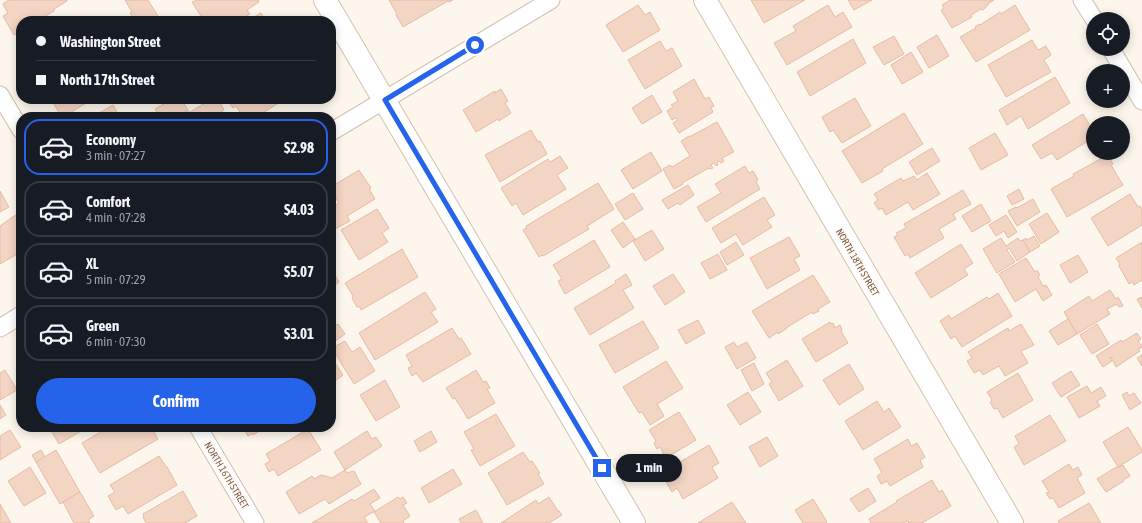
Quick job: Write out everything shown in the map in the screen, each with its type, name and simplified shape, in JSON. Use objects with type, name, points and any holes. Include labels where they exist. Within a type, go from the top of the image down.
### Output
[{"type":"main road","points":[[325,0],[335,16]]},
{"type":"main road","name":"NORTH 18TH STREET","points":[[705,0],[1012,523]]},
{"type":"main road","points":[[336,18],[634,523]]},
{"type":"street","points":[[336,129],[551,0]]},
{"type":"street","points":[[1082,0],[1090,12]]},
{"type":"street","points":[[1115,56],[1142,101]]},
{"type":"street","points":[[0,95],[16,122]]},
{"type":"street","points":[[0,328],[16,318]]},
{"type":"street","name":"NORTH 16TH STREET","points":[[201,432],[255,523]]},
{"type":"building","points":[[9,0],[67,0],[46,16],[16,16],[16,34],[14,35],[3,16],[8,13],[3,4]]},
{"type":"building","points":[[125,0],[148,0],[158,16],[132,16],[130,13],[132,12]]},
{"type":"building","points":[[197,0],[258,0],[259,2],[247,10],[250,14],[246,16],[201,16],[192,2]]},
{"type":"building","points":[[389,0],[453,0],[448,1],[403,27]]},
{"type":"building","points":[[751,0],[805,0],[764,23]]},
{"type":"building","points":[[848,0],[872,0],[854,10]]},
{"type":"building","points":[[950,0],[994,0],[983,10],[981,9],[971,15],[972,17],[952,28],[941,10],[944,8],[942,5]]},
{"type":"building","points":[[638,5],[645,15],[650,12],[660,30],[623,52],[606,25]]},
{"type":"building","points":[[828,5],[835,17],[843,12],[852,27],[787,65],[774,43],[796,31],[793,26]]},
{"type":"building","points":[[1015,5],[1030,30],[976,62],[960,37],[976,28],[975,27],[979,24],[980,25],[1000,12],[1001,14]]},
{"type":"building","points":[[261,13],[263,16],[256,16]]},
{"type":"building","points":[[937,35],[949,56],[929,68],[917,47]]},
{"type":"building","points":[[894,36],[904,54],[884,65],[873,47]]},
{"type":"building","points":[[853,39],[866,63],[810,96],[797,72]]},
{"type":"building","points":[[1032,40],[1038,50],[1046,46],[1051,55],[1044,60],[1051,72],[1006,97],[988,65]]},
{"type":"building","points":[[660,41],[666,51],[672,48],[682,66],[645,89],[628,60]]},
{"type":"building","points":[[911,52],[923,72],[902,84],[891,65]]},
{"type":"building","points":[[1055,77],[1070,103],[1028,129],[1021,116],[1007,125],[999,110]]},
{"type":"building","points":[[694,79],[705,99],[709,97],[714,106],[711,108],[713,112],[679,133],[673,123],[678,120],[676,118],[672,120],[667,111],[673,107],[671,105],[678,101],[673,92]]},
{"type":"building","points":[[501,89],[508,101],[505,103],[511,113],[499,121],[498,119],[476,132],[463,110]]},
{"type":"building","points":[[652,95],[662,112],[642,124],[632,108]]},
{"type":"building","points":[[855,98],[871,126],[842,143],[833,130],[830,132],[822,117]]},
{"type":"building","points":[[54,104],[85,104],[71,112],[59,112]]},
{"type":"building","points":[[164,104],[184,104],[188,110],[185,112],[156,112],[155,109]]},
{"type":"building","points":[[203,104],[221,104],[224,110],[221,112],[190,112]]},
{"type":"building","points":[[230,104],[277,104],[264,112],[240,112],[236,106],[233,108]]},
{"type":"building","points":[[113,105],[117,112],[101,112]]},
{"type":"building","points":[[904,113],[923,144],[882,169],[883,171],[862,183],[842,151]]},
{"type":"building","points":[[1083,114],[1086,119],[1086,142],[1057,160],[1052,153],[1041,159],[1032,145]]},
{"type":"building","points":[[717,122],[734,152],[722,158],[724,161],[721,163],[719,161],[717,162],[718,165],[716,166],[714,163],[711,165],[713,168],[709,168],[674,189],[663,169],[670,165],[672,167],[690,156],[681,141]]},
{"type":"building","points":[[531,130],[538,142],[540,141],[547,154],[500,182],[485,155]]},
{"type":"building","points":[[995,133],[1008,155],[981,170],[969,148]]},
{"type":"building","points":[[932,148],[940,161],[917,175],[909,162]]},
{"type":"building","points":[[651,152],[662,171],[633,189],[621,170]]},
{"type":"building","points":[[560,156],[568,168],[557,175],[566,189],[523,215],[516,203],[512,206],[501,188],[548,159],[550,162]]},
{"type":"building","points":[[1099,160],[1111,160],[1113,164],[1111,165],[1123,185],[1067,217],[1051,189],[1074,176],[1073,174]]},
{"type":"building","points":[[745,166],[749,173],[753,171],[758,180],[756,182],[760,189],[706,222],[697,207],[721,193],[715,184]]},
{"type":"building","points":[[359,170],[371,188],[369,189],[375,199],[347,216],[350,221],[336,228],[336,205],[339,203],[336,198],[336,184]]},
{"type":"building","points":[[927,173],[940,194],[913,210],[908,202],[886,215],[882,208],[879,210],[874,203],[878,200],[874,194],[901,178],[903,181],[914,176],[917,180]]},
{"type":"building","points":[[598,183],[614,209],[587,226],[589,229],[539,257],[523,230],[527,228],[526,226]]},
{"type":"building","points":[[688,185],[694,195],[680,205],[678,203],[668,209],[662,200]]},
{"type":"building","points":[[1019,189],[1024,199],[1012,205],[1007,196]]},
{"type":"building","points":[[963,190],[971,204],[953,214],[956,219],[939,229],[944,238],[910,258],[908,254],[905,256],[894,237],[898,235],[896,233],[906,228],[904,224]]},
{"type":"building","points":[[0,191],[9,207],[0,212]]},
{"type":"building","points":[[633,193],[643,209],[625,220],[615,204]]},
{"type":"building","points":[[1130,194],[1138,207],[1140,206],[1142,210],[1142,225],[1108,246],[1091,218]]},
{"type":"building","points":[[764,197],[775,215],[767,220],[772,227],[743,245],[736,234],[721,243],[712,228]]},
{"type":"building","points":[[1033,199],[1040,212],[1017,226],[1008,211]]},
{"type":"building","points":[[981,204],[991,221],[972,232],[962,216]]},
{"type":"building","points":[[377,209],[389,228],[382,233],[388,242],[359,260],[341,230]]},
{"type":"building","points":[[1047,213],[1059,232],[1041,244],[1029,224]]},
{"type":"building","points":[[16,215],[16,255],[0,264],[0,226]]},
{"type":"building","points":[[1006,215],[1017,232],[1008,238],[1004,231],[996,236],[989,225]]},
{"type":"building","points":[[623,222],[635,239],[623,248],[611,230]]},
{"type":"building","points":[[652,230],[664,249],[645,261],[633,241]]},
{"type":"building","points":[[1034,236],[1040,246],[1030,252],[1023,240],[1026,238],[1027,240]]},
{"type":"building","points":[[789,237],[800,256],[794,259],[800,270],[767,289],[750,258]]},
{"type":"building","points":[[1001,238],[1006,246],[1018,238],[1020,241],[1023,240],[1030,252],[1017,261],[1009,248],[1007,250],[1015,262],[997,273],[983,249]]},
{"type":"building","points":[[594,240],[610,267],[565,294],[558,281],[562,279],[553,265]]},
{"type":"building","points":[[736,242],[744,255],[727,265],[720,252]]},
{"type":"building","points":[[1142,242],[1142,280],[1134,285],[1132,282],[1129,284],[1116,258]]},
{"type":"building","points":[[961,244],[973,263],[964,269],[968,275],[931,298],[915,273]]},
{"type":"building","points":[[402,249],[418,277],[361,310],[360,307],[357,307],[352,298],[353,296],[345,283]]},
{"type":"building","points":[[718,254],[727,270],[710,279],[701,263]]},
{"type":"building","points":[[1078,255],[1088,272],[1070,283],[1060,265]]},
{"type":"building","points":[[1026,258],[1035,272],[1037,270],[1040,275],[1038,277],[1043,286],[1046,285],[1052,295],[1043,301],[1036,289],[1015,302],[999,274]]},
{"type":"building","points":[[626,274],[632,285],[623,290],[634,308],[590,335],[574,308],[616,283],[615,281]]},
{"type":"building","points":[[673,274],[685,292],[665,305],[653,286]]},
{"type":"building","points":[[813,275],[830,302],[818,309],[819,311],[813,314],[812,312],[778,334],[778,332],[769,338],[752,311]]},
{"type":"building","points":[[336,277],[339,282],[336,284]]},
{"type":"building","points":[[1110,290],[1116,299],[1118,297],[1123,306],[1119,307],[1117,304],[1107,309],[1110,314],[1077,334],[1064,312],[1089,296],[1092,301]]},
{"type":"building","points":[[425,292],[436,309],[431,312],[438,322],[375,360],[359,333]]},
{"type":"building","points":[[998,293],[1012,316],[962,347],[955,336],[951,339],[940,321],[949,315],[951,319],[987,297],[989,299]]},
{"type":"building","points":[[1142,297],[1142,308],[1137,299]]},
{"type":"building","points":[[1068,319],[1077,334],[1058,345],[1049,331]]},
{"type":"building","points":[[698,320],[705,333],[686,344],[678,330]]},
{"type":"building","points":[[643,321],[659,348],[615,373],[599,345]]},
{"type":"building","points":[[830,322],[831,324],[833,323],[835,328],[840,325],[841,331],[848,343],[816,362],[802,339]]},
{"type":"building","points":[[338,324],[345,334],[336,341],[336,325]]},
{"type":"building","points":[[1021,324],[1034,345],[1021,351],[1028,363],[1005,376],[999,366],[983,375],[980,370],[974,373],[967,361],[972,358],[968,352],[1008,328],[1009,331]]},
{"type":"building","points":[[1097,324],[1109,344],[1092,354],[1080,335]]},
{"type":"building","points":[[452,328],[459,339],[461,338],[471,354],[423,382],[416,373],[412,376],[408,368],[412,366],[406,355]]},
{"type":"building","points":[[1137,333],[1141,339],[1138,341],[1142,347],[1138,349],[1140,351],[1116,367],[1111,357],[1110,358],[1112,361],[1103,367],[1096,356],[1121,340],[1122,342]]},
{"type":"building","points":[[345,341],[352,352],[360,347],[375,371],[354,384],[336,355],[336,346]]},
{"type":"building","points":[[734,342],[737,347],[747,342],[756,358],[737,369],[725,347]]},
{"type":"building","points":[[1142,355],[1142,366],[1137,358]]},
{"type":"building","points":[[787,360],[803,386],[779,401],[769,384],[772,382],[766,373]]},
{"type":"building","points":[[666,361],[683,388],[657,404],[664,416],[650,425],[642,412],[639,413],[623,387]]},
{"type":"building","points":[[754,363],[764,384],[752,391],[741,370]]},
{"type":"building","points":[[336,364],[343,375],[336,380]]},
{"type":"building","points":[[849,364],[864,389],[839,405],[823,380]]},
{"type":"building","points":[[5,370],[16,391],[0,400],[0,373]]},
{"type":"building","points":[[476,370],[483,382],[486,381],[490,388],[487,389],[495,403],[468,419],[455,398],[453,399],[446,388]]},
{"type":"building","points":[[1071,371],[1080,385],[1061,397],[1052,383]]},
{"type":"building","points":[[1018,373],[1033,400],[1003,418],[997,408],[994,409],[990,402],[992,400],[987,392]]},
{"type":"building","points":[[385,380],[400,407],[376,421],[360,395]]},
{"type":"building","points":[[1087,386],[1091,393],[1101,387],[1106,396],[1097,401],[1100,406],[1079,418],[1067,397]]},
{"type":"building","points":[[748,392],[761,412],[740,425],[727,405]]},
{"type":"building","points":[[1127,392],[1129,396],[1134,393],[1141,403],[1130,410],[1122,395]]},
{"type":"building","points":[[877,401],[884,412],[889,408],[901,427],[863,450],[845,421]]},
{"type":"building","points":[[0,405],[6,415],[0,419]]},
{"type":"building","points":[[679,412],[696,440],[666,458],[660,447],[657,449],[654,443],[656,441],[649,430]]},
{"type":"building","points":[[496,414],[515,446],[480,466],[471,450],[474,449],[464,432]]},
{"type":"building","points":[[1050,415],[1066,441],[1024,465],[1014,447],[1019,444],[1015,436]]},
{"type":"building","points":[[1128,427],[1142,452],[1118,467],[1103,442]]},
{"type":"building","points":[[10,430],[21,447],[0,460],[0,436]]},
{"type":"building","points":[[367,431],[372,439],[376,437],[382,446],[345,470],[334,452]]},
{"type":"building","points":[[431,431],[437,442],[420,452],[414,441]]},
{"type":"building","points":[[52,432],[79,432],[59,444]]},
{"type":"building","points":[[101,432],[154,432],[158,439],[100,473],[82,443]]},
{"type":"building","points":[[246,432],[258,432],[253,435],[253,433],[248,436]]},
{"type":"building","points":[[303,432],[310,432],[321,450],[278,476],[274,469],[269,472],[265,464],[270,461],[266,454]]},
{"type":"building","points":[[767,437],[778,456],[760,467],[749,447]]},
{"type":"building","points":[[908,439],[911,446],[917,443],[925,457],[920,460],[923,467],[890,486],[887,481],[881,484],[877,476],[882,473],[874,459]]},
{"type":"building","points":[[709,445],[719,463],[712,467],[718,478],[683,499],[677,488],[672,492],[661,473]]},
{"type":"building","points":[[41,450],[45,457],[36,462],[32,455]]},
{"type":"building","points":[[56,450],[80,492],[60,504],[36,462]]},
{"type":"building","points":[[523,452],[530,462],[532,461],[540,473],[538,474],[544,484],[507,505],[488,473]]},
{"type":"building","points":[[159,456],[177,485],[128,514],[123,506],[116,510],[108,496],[115,492],[110,485]]},
{"type":"building","points":[[1069,464],[1073,470],[1078,467],[1082,475],[1077,478],[1085,493],[1059,508],[1053,498],[1050,499],[1046,493],[1049,492],[1042,481]]},
{"type":"building","points":[[1123,465],[1130,476],[1106,492],[1097,479],[1116,467],[1117,468]]},
{"type":"building","points":[[30,467],[46,493],[24,506],[8,481]]},
{"type":"building","points":[[453,469],[462,484],[429,503],[421,488]]},
{"type":"building","points":[[345,470],[347,473],[354,471],[361,484],[329,504],[325,499],[299,514],[286,492],[312,476],[314,479],[321,475],[332,478]]},
{"type":"building","points":[[932,480],[939,492],[942,490],[951,506],[922,523],[909,523],[907,521],[903,523],[871,523],[869,519]]},
{"type":"building","points":[[868,488],[876,501],[859,512],[850,499]]},
{"type":"building","points":[[374,489],[380,498],[370,504],[375,511],[364,517],[368,523],[312,523],[352,499],[354,501]]},
{"type":"building","points":[[183,491],[197,516],[185,523],[146,523],[143,514]]},
{"type":"building","points":[[80,492],[94,516],[88,520],[90,523],[74,523],[63,502]]},
{"type":"building","points":[[398,497],[400,499],[403,497],[407,503],[403,505],[410,516],[403,521],[404,523],[381,523],[374,512]]},
{"type":"building","points":[[549,497],[562,515],[549,523],[501,523],[536,500],[538,504]]},
{"type":"building","points":[[813,499],[827,522],[826,523],[803,523],[795,510]]},
{"type":"building","points":[[732,502],[746,523],[698,523]]},
{"type":"building","points":[[1089,503],[1101,523],[1059,523],[1058,521]]},
{"type":"building","points":[[0,504],[11,523],[0,523]]},
{"type":"building","points":[[476,510],[483,523],[461,523],[459,519]]},
{"type":"route","points":[[475,45],[385,100],[602,468]]}]
